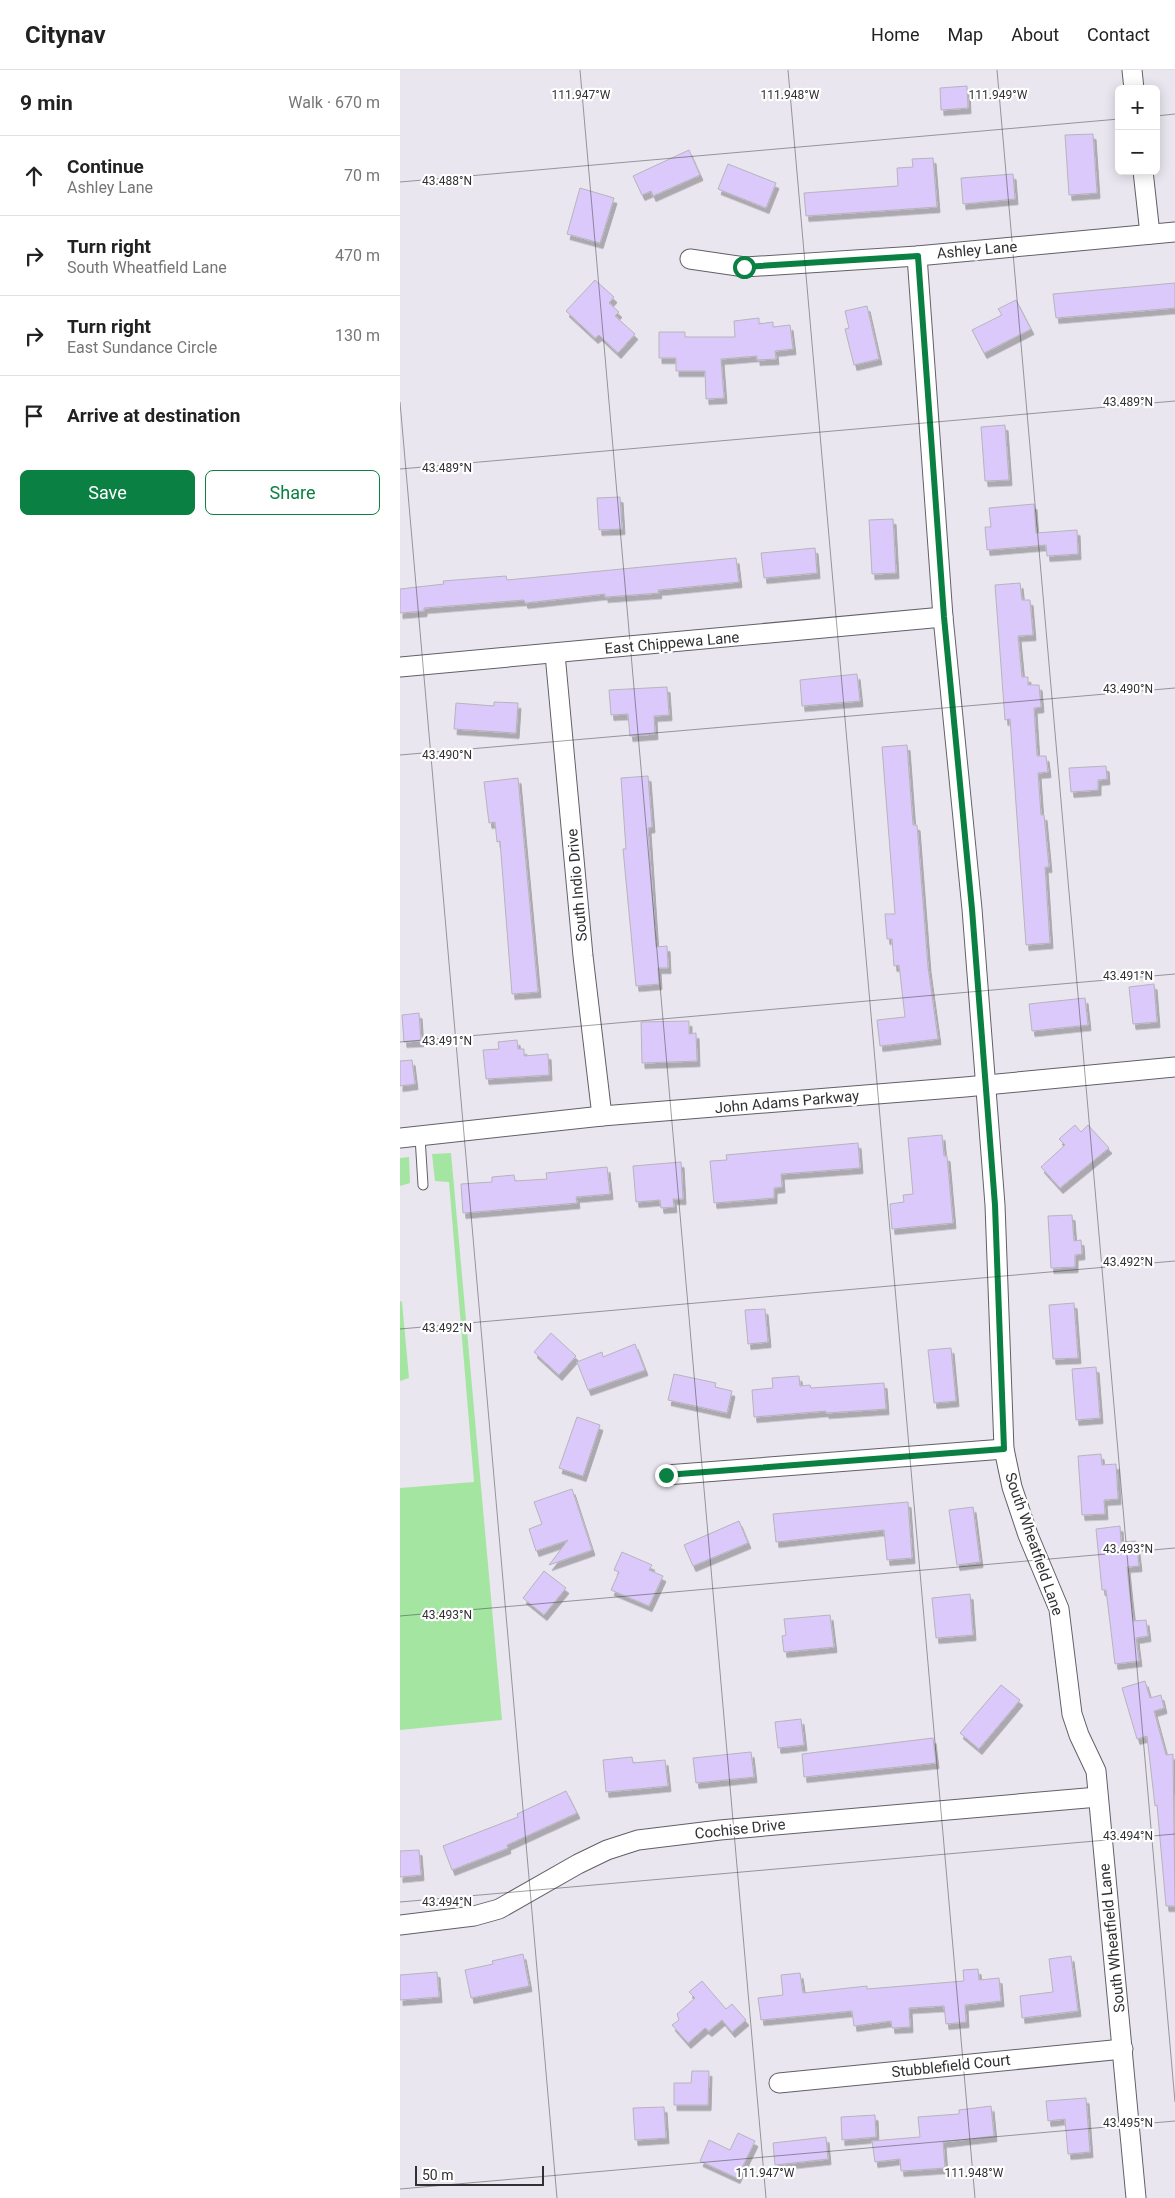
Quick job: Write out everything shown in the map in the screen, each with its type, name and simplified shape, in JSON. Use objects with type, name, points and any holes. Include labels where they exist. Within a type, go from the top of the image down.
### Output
[{"type":"street","points":[[1132,70],[1134,85]]},
{"type":"street","points":[[1143,175],[1150,234]]},
{"type":"street","name":"Ashley Lane","points":[[690,259],[744,267],[918,256],[1175,232]]},
{"type":"street","name":"South Wheatfield Lane","points":[[918,256],[944,617],[972,909],[995,1205],[1004,1449],[1012,1487],[1028,1535],[1059,1610],[1072,1714],[1079,1735],[1090,1754],[1096,1771],[1136,2198]]},
{"type":"street","name":"East Chippewa Lane","points":[[400,667],[944,617]]},
{"type":"street","name":"South Indio Drive","points":[[555,654],[583,956],[602,1116]]},
{"type":"street","name":"John Adams Parkway","points":[[400,1138],[602,1116],[985,1085],[1175,1067]]},
{"type":"street","points":[[666,1475],[1004,1449]]},
{"type":"street","name":"Cochise Drive","points":[[400,1925],[474,1916],[499,1908],[578,1864],[607,1850],[638,1840],[720,1830],[1098,1797]]},
{"type":"street","name":"Stubblefield Court","points":[[779,2083],[1123,2049]]},
{"type":"lane","points":[[420,1137],[423,1185]]},
{"type":"green space","points":[[451,1153],[502,1720],[400,1730],[400,1488],[474,1482],[449,1182],[435,1181],[432,1154]]},
{"type":"green space","points":[[409,1157],[410,1183],[400,1186],[400,1158]]},
{"type":"green space","points":[[400,1301],[402,1302],[409,1378],[400,1381]]},
{"type":"building","points":[[967,86],[968,108],[941,110],[940,88]]},
{"type":"building","points":[[1093,134],[1097,193],[1069,195],[1065,135]]},
{"type":"building","points":[[689,150],[700,175],[653,196],[651,191],[642,195],[633,176]]},
{"type":"building","points":[[933,158],[937,207],[806,216],[804,193],[898,186],[897,168],[913,167],[912,159]]},
{"type":"building","points":[[728,164],[776,183],[766,208],[718,189]]},
{"type":"building","points":[[1013,174],[1015,199],[963,204],[961,178]]},
{"type":"building","points":[[580,188],[614,198],[600,243],[567,234]]},
{"type":"building","points":[[595,280],[614,297],[609,303],[619,312],[615,316],[635,334],[618,353],[599,335],[595,338],[566,311]]},
{"type":"building","points":[[1175,283],[1175,308],[1056,318],[1053,294]]},
{"type":"building","points":[[1016,300],[1031,329],[984,353],[972,330],[1002,315],[998,309]]},
{"type":"building","points":[[867,306],[879,359],[854,365],[845,329],[849,328],[845,311]]},
{"type":"building","points":[[759,318],[759,324],[773,322],[773,327],[790,325],[793,349],[775,351],[776,359],[757,360],[757,356],[721,359],[724,398],[706,399],[705,371],[676,371],[676,358],[659,358],[659,332],[685,332],[685,337],[735,337],[734,321]]},
{"type":"building","points":[[1005,425],[1009,480],[985,481],[981,427]]},
{"type":"building","points":[[620,497],[622,529],[599,530],[597,498]]},
{"type":"building","points":[[1034,504],[1036,533],[1077,530],[1078,554],[1047,556],[1046,545],[987,550],[985,527],[991,527],[989,508]]},
{"type":"building","points":[[893,519],[896,573],[872,574],[869,520]]},
{"type":"building","points":[[815,548],[817,573],[764,578],[761,553]]},
{"type":"building","points":[[736,558],[739,582],[658,590],[659,593],[605,597],[605,594],[525,603],[524,600],[424,608],[424,611],[400,613],[400,589],[444,584],[443,581],[506,576],[507,580]]},
{"type":"building","points":[[1020,583],[1022,600],[1030,600],[1033,635],[1018,636],[1022,677],[1028,677],[1028,685],[1039,685],[1041,707],[1034,708],[1037,756],[1046,756],[1048,772],[1038,773],[1041,815],[1044,815],[1049,867],[1045,867],[1050,943],[1026,945],[1010,719],[1005,720],[995,585]]},
{"type":"building","points":[[857,674],[860,701],[802,706],[800,680]]},
{"type":"building","points":[[667,687],[669,715],[654,716],[655,734],[630,736],[628,714],[611,715],[609,690]]},
{"type":"building","points":[[494,702],[518,703],[516,733],[454,729],[456,703],[494,706]]},
{"type":"building","points":[[907,745],[913,825],[917,825],[928,967],[938,1039],[880,1046],[877,1020],[905,1017],[899,965],[894,966],[892,939],[887,939],[885,914],[895,914],[882,747]]},
{"type":"building","points":[[1106,766],[1107,779],[1098,780],[1098,790],[1071,792],[1069,768]]},
{"type":"building","points":[[648,776],[652,827],[648,828],[656,947],[667,946],[668,968],[658,968],[659,984],[636,986],[623,849],[626,849],[621,778]]},
{"type":"building","points":[[518,778],[538,992],[512,994],[500,841],[497,842],[495,822],[489,823],[484,782]]},
{"type":"building","points":[[1154,984],[1157,1022],[1133,1024],[1129,987]]},
{"type":"building","points":[[1085,998],[1088,1025],[1032,1031],[1029,1004]]},
{"type":"building","points":[[419,1013],[421,1041],[404,1042],[402,1015]]},
{"type":"building","points":[[689,1021],[689,1034],[696,1033],[697,1061],[642,1063],[641,1022]]},
{"type":"building","points":[[517,1040],[518,1049],[524,1049],[524,1056],[548,1054],[549,1075],[486,1079],[483,1050],[499,1049],[498,1042]]},
{"type":"building","points":[[412,1060],[415,1084],[400,1086],[400,1061]]},
{"type":"building","points":[[1075,1125],[1081,1132],[1088,1125],[1109,1148],[1060,1188],[1041,1167],[1065,1145],[1059,1139]]},
{"type":"building","points":[[942,1135],[944,1156],[947,1156],[953,1223],[892,1229],[890,1204],[904,1202],[903,1195],[913,1194],[908,1138]]},
{"type":"building","points":[[858,1143],[860,1168],[781,1174],[782,1187],[774,1188],[774,1198],[714,1203],[710,1161],[727,1160],[726,1155]]},
{"type":"building","points":[[681,1162],[683,1199],[673,1199],[674,1207],[661,1208],[660,1200],[636,1202],[633,1166]]},
{"type":"building","points":[[607,1167],[610,1194],[576,1197],[577,1203],[463,1213],[461,1184],[492,1182],[492,1177],[514,1175],[515,1181],[547,1179],[546,1173]]},
{"type":"building","points":[[1072,1215],[1074,1241],[1081,1240],[1082,1254],[1075,1255],[1075,1267],[1051,1268],[1048,1216]]},
{"type":"building","points":[[1074,1303],[1078,1358],[1053,1359],[1049,1305]]},
{"type":"building","points":[[765,1309],[768,1342],[748,1344],[745,1310]]},
{"type":"building","points":[[551,1333],[576,1356],[559,1375],[534,1352]]},
{"type":"building","points":[[635,1344],[645,1370],[588,1390],[577,1362],[602,1352],[603,1357]]},
{"type":"building","points":[[951,1348],[956,1401],[934,1403],[928,1350]]},
{"type":"building","points":[[1096,1367],[1100,1418],[1076,1420],[1072,1369]]},
{"type":"building","points":[[674,1374],[716,1383],[715,1387],[732,1391],[727,1413],[668,1400]]},
{"type":"building","points":[[799,1376],[800,1386],[810,1385],[811,1388],[884,1383],[886,1409],[826,1413],[826,1411],[754,1417],[752,1390],[773,1388],[772,1378]]},
{"type":"building","points":[[577,1417],[600,1425],[583,1476],[559,1468]]},
{"type":"building","points":[[1101,1454],[1102,1465],[1116,1464],[1118,1499],[1104,1500],[1105,1514],[1082,1515],[1078,1456]]},
{"type":"building","points":[[572,1489],[592,1550],[549,1565],[568,1540],[536,1551],[529,1529],[542,1524],[534,1502]]},
{"type":"building","points":[[908,1502],[912,1558],[887,1560],[884,1530],[776,1542],[773,1514]]},
{"type":"building","points":[[973,1507],[980,1562],[957,1565],[949,1510]]},
{"type":"building","points":[[739,1521],[748,1543],[693,1566],[684,1545]]},
{"type":"building","points":[[1120,1526],[1121,1542],[1136,1541],[1139,1566],[1127,1567],[1133,1621],[1146,1620],[1148,1636],[1136,1638],[1139,1661],[1115,1664],[1106,1590],[1102,1590],[1096,1529]]},
{"type":"building","points":[[622,1552],[652,1565],[649,1570],[663,1576],[649,1606],[611,1590],[619,1572],[614,1570]]},
{"type":"building","points":[[544,1571],[566,1588],[544,1615],[523,1598]]},
{"type":"building","points":[[970,1594],[973,1635],[936,1638],[932,1598]]},
{"type":"building","points":[[830,1615],[834,1647],[784,1652],[782,1636],[786,1635],[784,1619]]},
{"type":"building","points":[[1145,1681],[1150,1698],[1161,1695],[1164,1708],[1154,1711],[1166,1755],[1173,1754],[1175,1906],[1166,1906],[1157,1805],[1155,1806],[1147,1736],[1137,1739],[1122,1688]]},
{"type":"building","points":[[1001,1685],[1020,1700],[979,1749],[960,1733]]},
{"type":"building","points":[[801,1719],[804,1745],[778,1748],[775,1722]]},
{"type":"building","points":[[933,1738],[936,1763],[804,1777],[802,1754]]},
{"type":"building","points":[[751,1752],[754,1777],[696,1783],[693,1758]]},
{"type":"building","points":[[632,1757],[633,1763],[665,1760],[668,1786],[606,1792],[603,1760]]},
{"type":"building","points":[[566,1791],[577,1813],[507,1845],[508,1848],[452,1870],[443,1846],[518,1817],[517,1814]]},
{"type":"building","points":[[419,1850],[421,1875],[400,1877],[400,1851]]},
{"type":"building","points":[[523,1954],[529,1986],[471,1998],[465,1970],[493,1964],[492,1961]]},
{"type":"building","points":[[1071,1956],[1078,2011],[1022,2018],[1020,1996],[1053,1992],[1049,1959]]},
{"type":"building","points":[[978,1969],[979,1980],[999,1978],[1001,2001],[965,2005],[966,2022],[946,2024],[944,2006],[909,2008],[910,2027],[892,2028],[891,2021],[854,2026],[852,2011],[761,2020],[758,1998],[783,1995],[781,1975],[800,1973],[803,1993],[867,1986],[867,1989],[964,1981],[963,1970]]},
{"type":"building","points":[[437,1972],[439,1997],[400,2000],[400,1975]]},
{"type":"building","points":[[702,1981],[726,2009],[732,2004],[746,2020],[732,2032],[722,2020],[709,2031],[705,2028],[688,2043],[672,2025],[679,2020],[677,2014],[695,1998],[689,1992]]},
{"type":"building","points":[[692,2071],[709,2071],[708,2105],[674,2105],[674,2083],[691,2083]]},
{"type":"building","points":[[1086,2098],[1090,2152],[1068,2154],[1065,2119],[1048,2121],[1046,2101]]},
{"type":"building","points":[[991,2106],[994,2136],[943,2142],[945,2168],[901,2171],[900,2159],[875,2162],[872,2141],[920,2137],[918,2117],[959,2114],[959,2110]]},
{"type":"building","points":[[664,2107],[666,2138],[635,2140],[633,2108]]},
{"type":"building","points":[[875,2115],[876,2137],[842,2140],[841,2117]]},
{"type":"building","points":[[738,2133],[755,2141],[737,2178],[700,2161],[709,2140],[730,2150]]},
{"type":"building","points":[[826,2137],[828,2159],[775,2165],[773,2143]]},
{"type":"route","points":[[666,1475],[1004,1449],[995,1205],[972,909],[944,617],[918,256],[744,267]]}]
